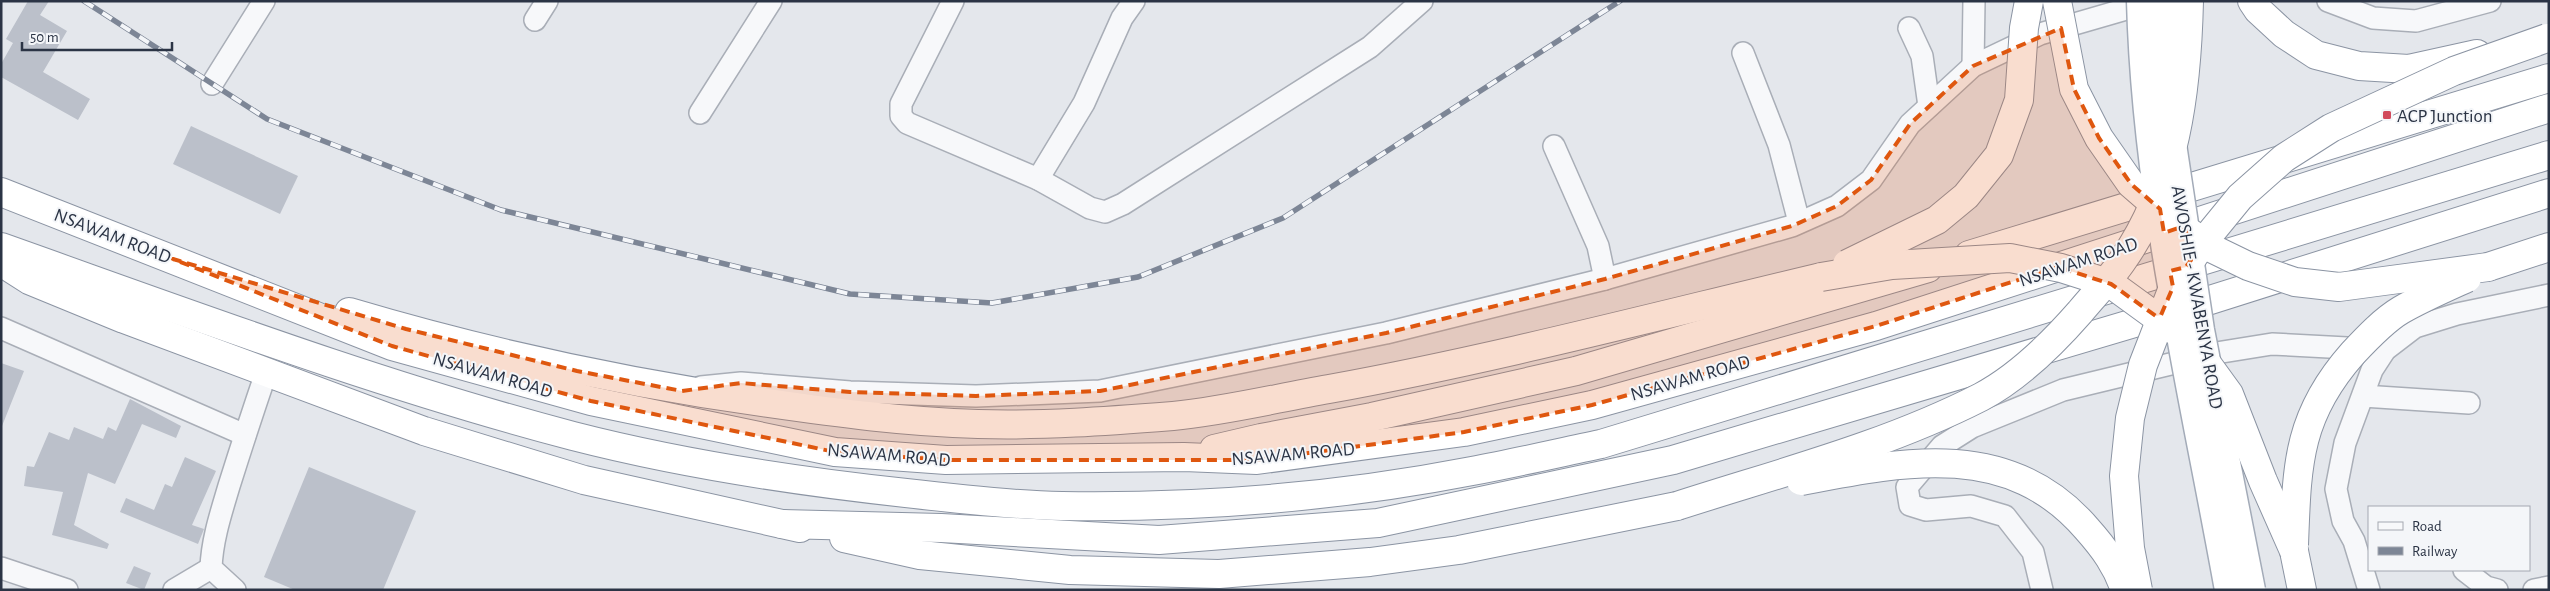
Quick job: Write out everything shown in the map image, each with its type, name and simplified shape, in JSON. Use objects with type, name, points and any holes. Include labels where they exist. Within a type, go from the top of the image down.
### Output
[{"type":"highway","points":[[1821,277],[1937,220],[1966,196],[1999,155],[2019,100],[2024,28],[2029,1]]},
{"type":"highway","points":[[2057,1],[2074,89],[2099,138],[2130,184],[2176,223],[2212,249],[2248,266],[2295,282],[2339,287],[2488,267]]},
{"type":"highway","points":[[1677,506],[1894,435],[1982,396],[2022,369],[2057,339],[2124,260],[2160,193],[2179,125],[2188,60],[2189,1]]},
{"type":"highway","points":[[2252,1],[2258,10],[2284,34],[2316,55],[2359,66],[2409,69],[2548,38]]},
{"type":"highway","points":[[2138,590],[2130,548],[2124,476],[2130,418],[2143,365],[2174,285],[2204,240],[2240,197],[2284,158],[2331,128],[2454,70],[2548,38]]},
{"type":"highway","points":[[1184,457],[1261,438],[1372,417],[1576,371],[1861,288],[2549,78]]},
{"type":"highway","name":"NSAWAM ROAD","points":[[1,192],[392,346],[592,402],[835,452],[946,460],[1184,457],[1257,460],[1464,432],[1592,405],[1876,326],[2549,108]]},
{"type":"highway","name":"NSAWAM ROAD","points":[[1,246],[392,383],[575,436],[684,461],[832,486],[944,497],[1060,506],[1162,504],[1260,500],[1381,486],[1471,472],[1601,444],[2549,155]]},
{"type":"highway","points":[[782,524],[941,528],[1159,540],[1378,523],[1673,460],[2188,307],[2549,193]]},
{"type":"highway","points":[[2294,551],[2296,490],[2302,446],[2312,413],[2336,373],[2365,340],[2400,311],[2488,267],[2549,247]]},
{"type":"highway","points":[[173,259],[406,329],[577,371],[682,391],[870,418],[988,424],[1074,422],[1177,415],[1369,381],[1488,357],[1821,277],[1892,265],[2010,258],[2061,268],[2111,284],[2192,343],[2229,394],[2263,481],[2294,551],[2302,590]]},
{"type":"highway","points":[[1,262],[38,283],[266,373],[424,431],[584,480],[920,555],[1070,570],[1219,574],[1370,562],[1460,550],[1864,469],[1927,461],[1993,468],[2035,485],[2074,513],[2103,547],[2119,573],[2125,590]]},
{"type":"main road","name":"AWOSHIE - KWABENYA ROAD","points":[[2140,1],[2142,63],[2154,176],[2228,590]]},
{"type":"main road","name":"AWOSHIE - KWABENYA ROAD","points":[[2165,1],[2168,111],[2201,330],[2252,590]]},
{"type":"street","points":[[212,84],[264,1]]},
{"type":"street","points":[[535,20],[547,1]]},
{"type":"street","points":[[700,114],[770,1]]},
{"type":"street","points":[[954,1],[902,104],[902,116],[907,123],[1038,179],[1090,208],[1105,212],[1123,204],[1370,47],[1422,1]]},
{"type":"street","points":[[1038,179],[1084,103],[1122,18],[1134,1]]},
{"type":"street","points":[[1973,66],[1974,1]]},
{"type":"street","points":[[682,391],[711,385],[741,383],[850,392],[976,396],[1100,391],[1386,333],[1605,278],[1799,222],[1837,206],[1871,180],[1910,124],[1973,66],[2040,34],[2154,1]]},
{"type":"street","points":[[2328,1],[2373,18],[2416,21],[2490,1]]},
{"type":"street","points":[[1909,28],[1922,56],[1929,106]]},
{"type":"street","points":[[1743,54],[1778,145],[1799,222]]},
{"type":"street","points":[[1554,146],[1598,246],[1605,278]]},
{"type":"street","points":[[2369,590],[2362,542],[2343,521],[2336,489],[2344,443],[2372,370],[2385,350],[2415,327],[2457,314],[2549,294]]},
{"type":"street","points":[[1,328],[245,435]]},
{"type":"street","points":[[2042,590],[2033,552],[2005,516],[1971,506],[1926,510],[1910,505],[1907,487],[1942,446],[1972,427],[2063,390],[2216,353],[2272,344],[2385,350]]},
{"type":"street","points":[[211,568],[212,553],[220,516],[266,373]]},
{"type":"street","points":[[2363,396],[2468,403]]},
{"type":"street","points":[[1,568],[67,590]]},
{"type":"street","points":[[174,590],[211,568]]},
{"type":"street","points":[[211,568],[235,590]]},
{"type":"street","points":[[2465,571],[2486,586],[2497,590]]},
{"type":"street","points":[[2534,590],[2549,587]]},
{"type":"highlighted area","points":[[2061,28],[2074,89],[2099,138],[2131,184],[2160,209],[2164,233],[2181,227],[2186,230],[2191,260],[2186,267],[2170,271],[2173,287],[2161,315],[2156,316],[2111,284],[2058,267],[1876,326],[1592,405],[1464,432],[1257,460],[946,460],[835,452],[591,401],[392,346],[173,259],[406,329],[577,371],[682,391],[741,383],[850,392],[976,396],[1100,391],[1386,333],[1605,279],[1792,226],[1837,206],[1871,180],[1910,124],[1973,66]]},
{"type":"building","points":[[28,1],[49,1],[40,15],[67,31],[43,72],[90,99],[78,120],[1,77],[1,64],[13,43],[6,39]]},
{"type":"building","points":[[191,126],[298,176],[280,214],[173,164]]},
{"type":"building","points":[[1,363],[24,371],[2,426],[1,426]]},
{"type":"building","points":[[130,399],[181,426],[176,438],[142,424],[115,484],[88,473],[74,525],[109,544],[107,549],[52,535],[63,492],[24,486],[27,466],[34,467],[49,432],[69,440],[74,427],[103,439],[108,427],[116,431]]},
{"type":"building","points":[[185,457],[216,471],[192,525],[204,529],[198,544],[120,512],[126,498],[154,510],[165,484],[172,487]]},
{"type":"building","points":[[309,467],[416,511],[383,590],[295,590],[264,577]]},
{"type":"building","points":[[134,566],[151,573],[144,590],[126,583]]},
{"type":"railway","points":[[84,1],[267,119],[501,210],[850,294],[992,303],[1138,277],[1283,218],[1620,1]]},
{"type":"place","name":"ACP Junction","points":[[2387,115]]}]
